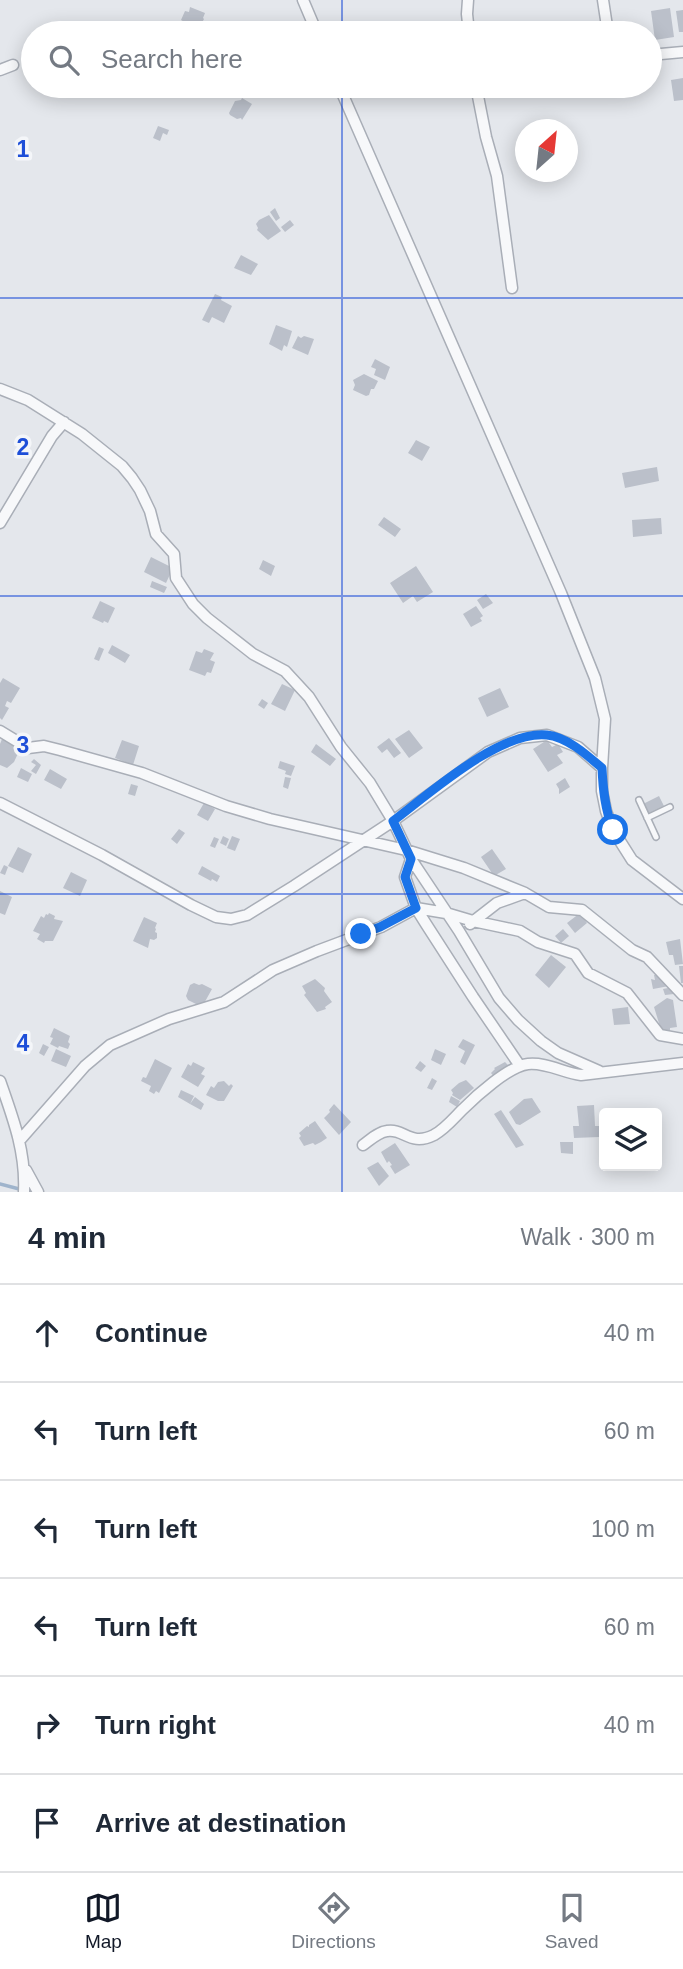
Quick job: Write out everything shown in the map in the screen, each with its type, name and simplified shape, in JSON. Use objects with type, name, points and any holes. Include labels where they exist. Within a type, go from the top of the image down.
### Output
[{"type":"street","points":[[303,0],[312,21]]},
{"type":"street","points":[[468,0],[468,21]]},
{"type":"street","points":[[603,0],[606,21]]},
{"type":"street","points":[[662,54],[683,52]]},
{"type":"street","points":[[0,71],[13,65]]},
{"type":"street","points":[[344,98],[561,593],[595,678],[605,719],[603,791],[613,830],[632,860],[683,899]]},
{"type":"street","points":[[479,98],[497,176],[512,288]]},
{"type":"street","points":[[0,389],[28,400],[64,422],[99,447],[132,478],[141,490],[156,534],[174,554],[176,578],[193,604],[253,653],[285,671],[309,697],[341,747],[370,783],[409,854],[499,998],[524,1027],[558,1053],[599,1072]]},
{"type":"street","points":[[0,523],[52,436],[64,422]]},
{"type":"street","points":[[0,731],[28,748],[44,746],[61,750],[142,774],[226,806],[270,819],[364,840],[464,868],[525,893],[549,907],[582,910],[632,950],[647,957],[683,995]]},
{"type":"street","points":[[0,803],[102,855],[191,905],[216,917],[231,919],[247,915],[364,840],[488,752],[520,738],[548,735],[578,747],[602,768]]},
{"type":"street","points":[[409,854],[405,877],[416,908],[520,1066]]},
{"type":"street","points":[[459,931],[497,903],[525,893]]},
{"type":"street","points":[[20,1140],[85,1066],[110,1045],[169,1019],[224,1002],[274,970],[380,927],[416,908],[520,931],[538,942],[575,954],[588,973],[627,993],[660,1035],[683,1040]]},
{"type":"street","points":[[363,1145],[387,1131],[413,1140],[433,1136],[499,1078],[520,1066],[540,1064],[567,1073],[582,1074],[683,1063]]},
{"type":"street","points":[[0,1082],[20,1140],[25,1168],[24,1192]]},
{"type":"street","points":[[25,1168],[38,1192]]},
{"type":"lane","points":[[639,800],[656,837]]},
{"type":"lane","points":[[647,818],[670,807]]},
{"type":"building","points":[[190,7],[205,13],[203,21],[181,20],[185,11],[189,12]]},
{"type":"building","points":[[670,8],[674,37],[662,39],[662,21],[652,21],[651,11]]},
{"type":"building","points":[[683,10],[683,32],[679,32],[676,11]]},
{"type":"building","points":[[683,78],[683,100],[674,101],[671,80]]},
{"type":"building","points":[[242,98],[252,104],[242,120],[229,113],[235,101]]},
{"type":"building","points":[[158,126],[169,130],[167,135],[163,133],[160,141],[153,138]]},
{"type":"building","points":[[275,208],[280,218],[276,221],[270,212]]},
{"type":"building","points":[[269,215],[281,231],[268,240],[257,230],[256,224]]},
{"type":"building","points":[[290,220],[294,225],[285,232],[281,227]]},
{"type":"building","points":[[241,255],[258,264],[251,275],[234,268]]},
{"type":"building","points":[[215,294],[232,306],[224,323],[212,317],[209,323],[202,320]]},
{"type":"building","points":[[276,325],[292,331],[287,347],[284,345],[282,351],[269,344]]},
{"type":"building","points":[[298,336],[314,339],[308,355],[292,348]]},
{"type":"building","points":[[375,359],[390,367],[385,380],[374,375],[376,369],[371,367]]},
{"type":"building","points":[[364,374],[378,381],[366,396],[353,390],[353,380]]},
{"type":"building","points":[[416,440],[430,447],[422,461],[408,453]]},
{"type":"building","points":[[657,467],[659,481],[625,488],[622,473]]},
{"type":"building","points":[[384,517],[401,529],[395,537],[378,525]]},
{"type":"building","points":[[661,518],[662,534],[633,537],[632,520]]},
{"type":"building","points":[[151,557],[173,568],[166,583],[144,572]]},
{"type":"building","points":[[263,560],[275,566],[271,576],[259,569]]},
{"type":"building","points":[[416,566],[433,592],[417,602],[413,596],[403,603],[390,583]]},
{"type":"building","points":[[152,581],[167,587],[164,593],[150,587]]},
{"type":"building","points":[[486,594],[493,603],[483,609],[477,600]]},
{"type":"building","points":[[100,601],[115,608],[108,623],[92,618]]},
{"type":"building","points":[[476,606],[483,616],[480,618],[482,621],[471,627],[463,614]]},
{"type":"building","points":[[112,645],[130,655],[125,663],[108,653]]},
{"type":"building","points":[[99,647],[104,649],[99,661],[94,659]]},
{"type":"building","points":[[204,649],[214,653],[210,660],[215,662],[211,673],[207,672],[205,676],[189,670],[196,651],[202,653]]},
{"type":"building","points":[[3,678],[20,688],[11,703],[7,701],[5,706],[9,708],[2,720],[0,683]]},
{"type":"building","points":[[282,684],[295,690],[285,711],[271,704]]},
{"type":"building","points":[[500,688],[509,707],[487,717],[478,698]]},
{"type":"building","points":[[262,699],[268,703],[264,709],[258,705]]},
{"type":"building","points":[[409,730],[423,748],[409,758],[395,739]]},
{"type":"building","points":[[389,738],[401,753],[394,758],[387,749],[382,753],[377,747]]},
{"type":"building","points":[[2,739],[21,747],[14,762],[7,768],[0,765]]},
{"type":"building","points":[[122,740],[139,746],[133,765],[115,758]]},
{"type":"building","points":[[547,740],[552,747],[558,744],[563,752],[557,755],[563,763],[548,772],[533,749]]},
{"type":"building","points":[[316,744],[336,759],[330,766],[311,752]]},
{"type":"building","points":[[34,759],[41,765],[36,774],[31,771],[36,765],[31,762]]},
{"type":"building","points":[[280,761],[295,766],[291,776],[278,768]]},
{"type":"building","points":[[21,768],[32,774],[28,782],[17,777]]},
{"type":"building","points":[[50,769],[67,779],[61,789],[44,780]]},
{"type":"building","points":[[285,777],[291,778],[288,789],[283,787]]},
{"type":"building","points":[[565,778],[570,787],[559,794],[556,784]]},
{"type":"building","points":[[131,784],[138,786],[135,796],[128,794]]},
{"type":"building","points":[[659,796],[664,806],[648,814],[643,804]]},
{"type":"building","points":[[204,803],[215,809],[208,821],[197,815]]},
{"type":"building","points":[[179,829],[185,833],[177,844],[171,839]]},
{"type":"building","points":[[223,836],[229,839],[226,846],[220,843]]},
{"type":"building","points":[[232,836],[240,839],[235,851],[227,848]]},
{"type":"building","points":[[214,837],[219,839],[215,848],[210,846]]},
{"type":"building","points":[[18,847],[32,854],[23,873],[8,866]]},
{"type":"building","points":[[492,849],[506,869],[494,876],[481,857]]},
{"type":"building","points":[[4,865],[8,867],[5,875],[0,873]]},
{"type":"building","points":[[202,866],[220,876],[217,882],[198,874]]},
{"type":"building","points":[[71,872],[87,880],[80,896],[63,888]]},
{"type":"building","points":[[0,891],[12,897],[5,915],[0,913]]},
{"type":"building","points":[[49,913],[55,916],[54,919],[63,921],[53,941],[44,943],[37,939],[40,934],[33,931],[41,916],[44,918]]},
{"type":"building","points":[[580,913],[587,923],[575,933],[567,923]]},
{"type":"building","points":[[144,917],[157,923],[157,938],[150,939],[148,948],[133,941]]},
{"type":"building","points":[[563,929],[569,936],[561,943],[555,936]]},
{"type":"building","points":[[680,939],[683,964],[675,965],[666,942]]},
{"type":"building","points":[[551,955],[566,967],[549,988],[535,975]]},
{"type":"building","points":[[679,966],[683,966],[683,983],[681,983]]},
{"type":"building","points":[[666,973],[669,986],[653,989],[651,979],[655,980],[654,975]]},
{"type":"building","points":[[315,979],[325,988],[324,991],[332,1002],[326,1009],[317,1012],[304,995],[306,993],[302,986]]},
{"type":"building","points":[[194,983],[212,989],[202,1007],[188,1000],[186,996],[190,985]]},
{"type":"building","points":[[673,987],[674,994],[665,995],[663,989]]},
{"type":"building","points":[[667,998],[673,1000],[677,1027],[670,1028],[670,1034],[662,1033],[654,1007]]},
{"type":"building","points":[[628,1007],[630,1024],[614,1025],[612,1009]]},
{"type":"building","points":[[54,1028],[70,1036],[68,1049],[50,1044]]},
{"type":"building","points":[[463,1039],[475,1045],[465,1065],[460,1062],[465,1051],[458,1047]]},
{"type":"building","points":[[43,1044],[49,1047],[44,1056],[39,1053]]},
{"type":"building","points":[[56,1049],[71,1056],[66,1067],[51,1061]]},
{"type":"building","points":[[435,1049],[446,1054],[441,1065],[431,1060]]},
{"type":"building","points":[[155,1059],[172,1068],[159,1093],[156,1091],[154,1094],[149,1091],[151,1086],[141,1081],[143,1077],[146,1078]]},
{"type":"building","points":[[420,1061],[426,1066],[421,1072],[415,1068]]},
{"type":"building","points":[[193,1062],[205,1068],[201,1074],[205,1076],[198,1087],[181,1077],[188,1064],[191,1066]]},
{"type":"building","points":[[505,1062],[510,1067],[495,1078],[491,1073],[494,1068]]},
{"type":"building","points":[[432,1078],[437,1081],[432,1090],[427,1088]]},
{"type":"building","points":[[466,1080],[474,1088],[460,1100],[452,1095],[451,1090]]},
{"type":"building","points":[[224,1081],[233,1086],[224,1101],[206,1095],[211,1086],[214,1088],[218,1082]]},
{"type":"building","points":[[181,1090],[194,1096],[190,1104],[178,1097]]},
{"type":"building","points":[[451,1096],[460,1101],[457,1107],[449,1102]]},
{"type":"building","points":[[195,1097],[204,1104],[201,1110],[190,1104]]},
{"type":"building","points":[[532,1098],[541,1112],[520,1125],[516,1124],[509,1112],[524,1099]]},
{"type":"building","points":[[334,1104],[351,1122],[339,1135],[324,1118]]},
{"type":"building","points":[[594,1105],[595,1126],[599,1126],[599,1137],[574,1138],[573,1126],[579,1126],[577,1106]]},
{"type":"building","points":[[501,1110],[524,1145],[516,1148],[494,1114]]},
{"type":"building","points":[[315,1121],[327,1138],[315,1145],[313,1143],[304,1146],[299,1133]]},
{"type":"building","points":[[560,1142],[573,1142],[573,1154],[561,1153]]},
{"type":"building","points":[[395,1143],[410,1165],[395,1174],[390,1166],[392,1165],[389,1161],[387,1163],[381,1152]]},
{"type":"building","points":[[378,1162],[389,1176],[379,1186],[367,1168]]},
{"type":"waterway","points":[[0,1184],[23,1190]]},
{"type":"route","points":[[361,934],[416,908],[405,877],[411,859],[393,821],[488,752],[520,738],[548,735],[578,747],[602,768],[606,811],[613,830]]}]
